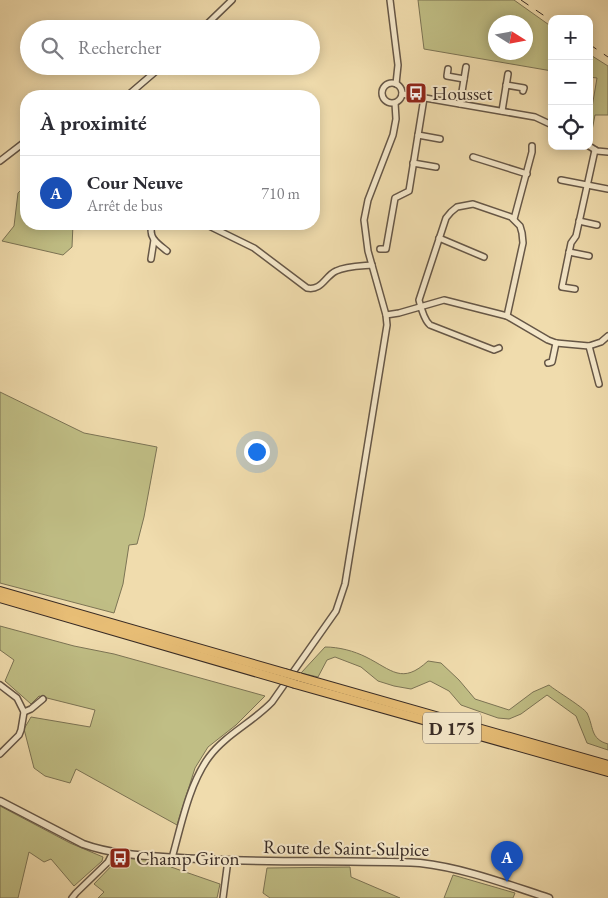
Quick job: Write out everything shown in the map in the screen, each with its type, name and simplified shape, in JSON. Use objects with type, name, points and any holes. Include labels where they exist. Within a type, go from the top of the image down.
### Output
[{"type":"highway","name":"D 175","points":[[0,591],[297,681],[608,772]]},
{"type":"highway","name":"D 175","points":[[0,598],[284,677]]},
{"type":"highway","name":"D 175","points":[[297,681],[608,765]]},
{"type":"street","points":[[211,20],[232,0]]},
{"type":"street","points":[[390,0],[398,65],[396,84]]},
{"type":"street","points":[[460,104],[466,67]]},
{"type":"street","points":[[446,83],[448,69]]},
{"type":"street","points":[[502,111],[508,74]]},
{"type":"street","points":[[135,90],[153,75]]},
{"type":"street","points":[[447,76],[464,79]]},
{"type":"street","points":[[506,85],[524,90],[525,82]]},
{"type":"street","points":[[396,84],[402,94],[395,103],[387,102],[383,98],[382,93],[386,86],[396,84]]},
{"type":"street","points":[[402,94],[535,117],[548,123]]},
{"type":"street","points":[[380,249],[386,249],[395,198],[409,191],[424,98]]},
{"type":"street","points":[[172,858],[192,792],[199,774],[209,757],[222,744],[264,711],[272,702],[340,602],[346,584],[386,328],[386,315],[365,234],[364,216],[393,135],[396,119],[395,103]]},
{"type":"street","points":[[418,135],[440,139]]},
{"type":"street","points":[[0,161],[20,146]]},
{"type":"street","points":[[514,219],[532,146]]},
{"type":"street","points":[[575,289],[562,287],[571,243],[576,236],[595,150],[608,152]]},
{"type":"street","points":[[473,157],[526,174]]},
{"type":"street","points":[[414,163],[436,167]]},
{"type":"street","points":[[561,180],[608,189]]},
{"type":"street","points":[[499,348],[494,350],[430,325],[425,319],[419,300],[447,216],[462,205],[476,205],[514,219],[521,229],[523,243],[507,316]]},
{"type":"street","points":[[579,221],[597,225]]},
{"type":"street","points":[[150,230],[154,240],[167,251]]},
{"type":"street","points":[[217,230],[254,248],[307,288],[312,289],[320,286],[334,272],[340,269],[372,265]]},
{"type":"street","points":[[439,238],[484,257]]},
{"type":"street","points":[[151,259],[154,240]]},
{"type":"street","points":[[569,252],[589,256]]},
{"type":"street","points":[[386,315],[399,314],[444,300],[507,316],[556,343],[589,346],[601,342],[608,336]]},
{"type":"street","points":[[548,363],[552,362],[556,343]]},
{"type":"street","points":[[589,346],[599,384]]},
{"type":"street","points":[[0,685],[17,698],[24,712],[19,735],[0,754]]},
{"type":"street","points":[[24,712],[43,699]]},
{"type":"street","name":"Route de Saint-Sulpice","points":[[0,801],[83,844],[113,852],[172,858],[405,862],[437,865],[476,874],[549,898]]},
{"type":"street","points":[[72,898],[108,862],[113,852]]},
{"type":"street","points":[[223,898],[228,860]]},
{"type":"shaded area","points":[[418,0],[514,0],[548,24],[548,70],[424,49]]},
{"type":"shaded area","points":[[593,57],[608,66],[608,115],[595,115],[593,125],[593,102],[597,78],[593,78]]},
{"type":"shaded area","points":[[20,191],[20,230],[73,230],[72,247],[63,255],[2,241],[14,226],[18,193]]},
{"type":"shaded area","points":[[0,392],[84,433],[157,447],[144,517],[137,544],[129,545],[123,584],[114,613],[0,583]]},
{"type":"shaded area","points":[[0,626],[74,646],[114,654],[265,696],[236,725],[208,747],[195,768],[177,825],[76,769],[70,783],[45,776],[34,768],[24,729],[31,717],[90,727],[95,710],[39,696],[31,704],[5,681],[14,660],[0,650]]},
{"type":"shaded area","points":[[325,647],[356,653],[390,670],[404,674],[419,668],[428,661],[441,663],[475,699],[509,710],[533,692],[549,685],[587,713],[595,736],[608,744],[608,750],[587,743],[576,716],[547,695],[521,714],[509,719],[498,718],[461,705],[449,691],[430,681],[411,689],[394,686],[378,681],[361,667],[335,657],[327,660],[318,677],[301,673]]},
{"type":"shaded area","points":[[0,806],[70,843],[103,857],[102,861],[74,886],[51,859],[44,862],[29,852],[18,898],[0,898]]},
{"type":"shaded area","points":[[119,858],[170,861],[171,867],[220,884],[217,898],[98,898],[104,892],[94,884]]},
{"type":"shaded area","points":[[350,867],[351,877],[400,898],[270,898],[263,893],[267,868]]},
{"type":"shaded area","points":[[453,875],[515,893],[513,898],[444,898]]},
{"type":"railway","points":[[521,0],[548,18]]},
{"type":"railway","points":[[593,47],[608,57]]},
{"type":"place","name":"Housset","points":[[416,93]]},
{"type":"place","name":"Champ Giron","points":[[120,858]]},
{"type":"place","name":"Cour Neuve","points":[[507,882]]}]
